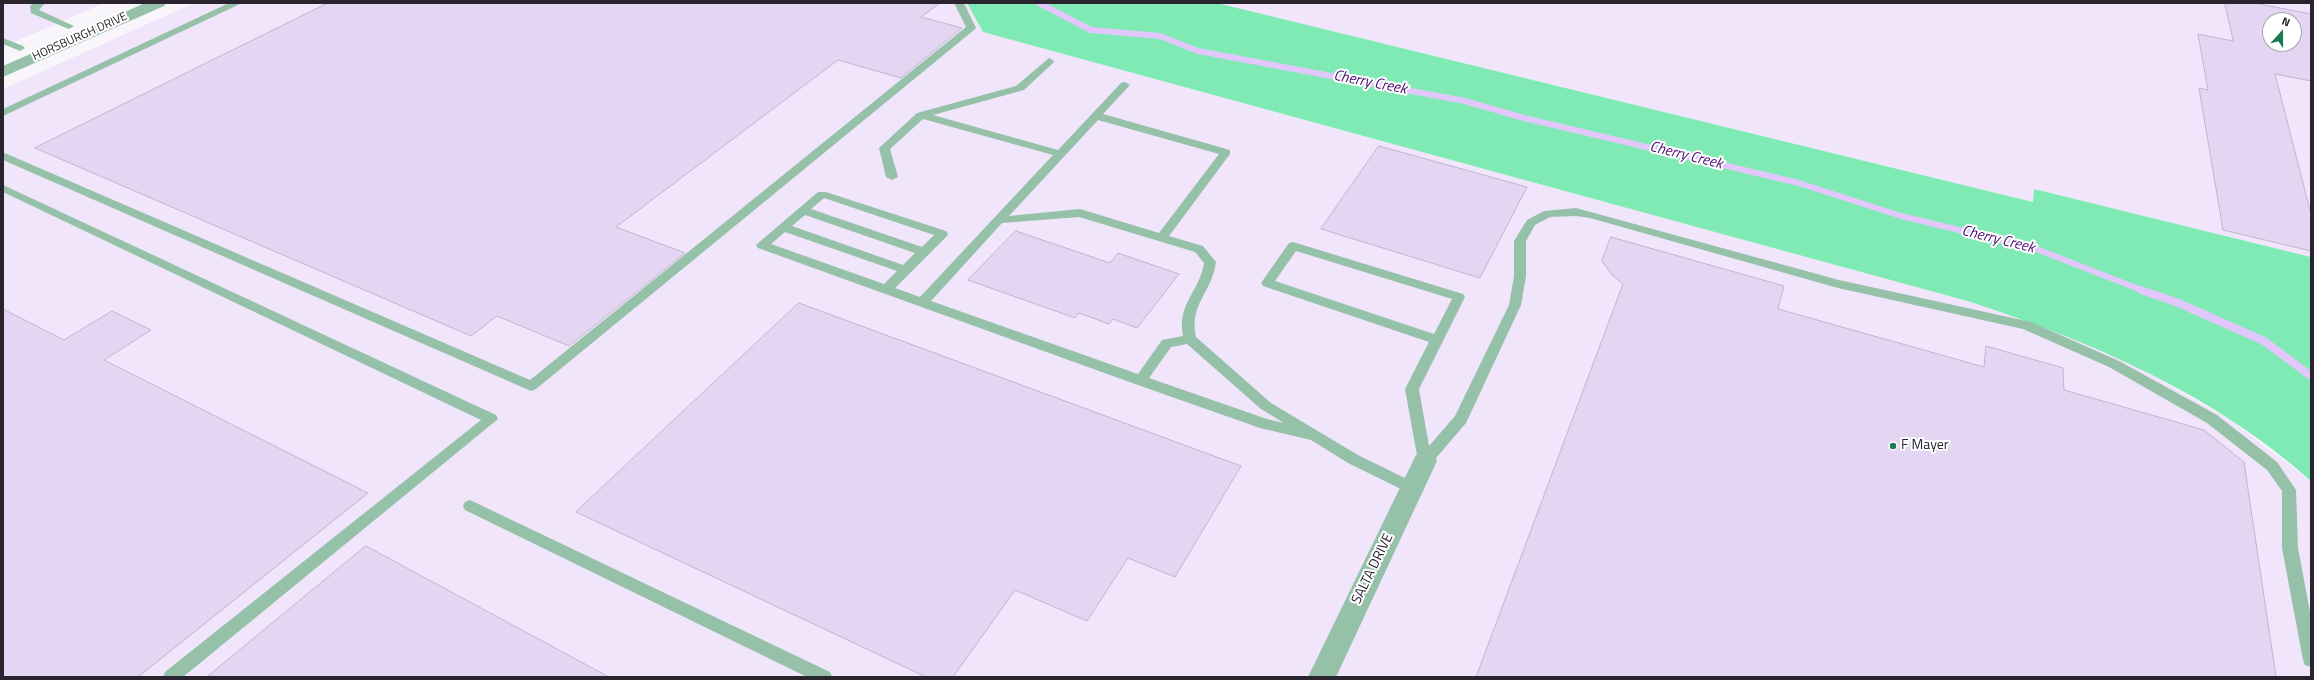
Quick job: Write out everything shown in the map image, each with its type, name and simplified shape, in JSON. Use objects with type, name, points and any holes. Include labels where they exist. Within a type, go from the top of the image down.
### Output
[{"type":"street","name":"HORSBURGH DRIVE","points":[[3,55],[122,3]]},
{"type":"street","name":"HORSBURGH DRIVE","points":[[3,72],[158,3]]},
{"type":"street","points":[[20,48],[40,56]]},
{"type":"street","name":"SALTA DRIVE","points":[[1322,677],[1425,461]]},
{"type":"lane","points":[[40,3],[35,6],[34,11],[69,26]]},
{"type":"lane","points":[[3,113],[237,3]]},
{"type":"lane","points":[[3,156],[531,386],[971,28],[959,3]]},
{"type":"lane","points":[[3,40],[20,48]]},
{"type":"lane","points":[[892,176],[884,148],[921,115],[1020,88],[1049,61]]},
{"type":"lane","points":[[922,302],[1125,86]]},
{"type":"lane","points":[[921,115],[1062,154]]},
{"type":"lane","points":[[1097,116],[1226,152],[1162,238]]},
{"type":"lane","points":[[3,188],[491,419],[171,677]]},
{"type":"lane","points":[[886,289],[942,234],[822,194],[762,245],[1140,381],[1265,424],[1316,436]]},
{"type":"lane","points":[[803,210],[924,252]]},
{"type":"lane","points":[[1425,461],[1461,419],[1515,305],[1520,276],[1520,241],[1531,223],[1548,214],[1576,212],[1591,215],[1838,284],[2026,325],[2114,364],[2212,419],[2272,466],[2289,490],[2290,548],[2311,660]]},
{"type":"lane","points":[[1000,220],[1080,213],[1199,249],[1210,262],[1209,277],[1189,312],[1188,326],[1190,339],[1266,406],[1353,459],[1412,488]]},
{"type":"lane","points":[[783,227],[905,270]]},
{"type":"lane","points":[[1425,461],[1412,389],[1459,297],[1293,246],[1267,283],[1437,340]]},
{"type":"lane","points":[[1140,381],[1167,343],[1190,339]]},
{"type":"lane","points":[[470,506],[824,677]]},
{"type":"shaded area","points":[[3,3],[104,3],[3,47]]},
{"type":"shaded area","points":[[194,3],[967,3],[983,32],[1971,302],[2046,327],[2138,367],[2230,420],[2311,481],[2311,677],[3,677],[3,89]]},
{"type":"shaded area","points":[[1217,3],[2311,3],[2311,257],[2034,189],[2034,202]]},
{"type":"green space","points":[[967,3],[1217,3],[2033,202],[2034,189],[2311,257],[2311,481],[2274,450],[2235,422],[2193,397],[2151,374],[2107,354],[2017,318],[1971,302],[983,32]]},
{"type":"building","points":[[328,3],[940,3],[921,17],[962,28],[901,78],[838,60],[616,227],[685,253],[569,346],[497,316],[471,336],[35,148]]},
{"type":"building","points":[[2225,3],[2254,3],[2301,12],[2262,12],[2262,52],[2302,52],[2302,12],[2311,14],[2311,81],[2275,74],[2311,214],[2311,251],[2223,230],[2199,88],[2208,90],[2198,34],[2233,41]]},
{"type":"building","points":[[1379,146],[1527,187],[1480,278],[1321,229]]},
{"type":"building","points":[[1016,231],[1110,263],[1118,253],[1179,274],[1137,328],[1113,319],[1109,324],[1079,313],[1075,318],[968,280]]},
{"type":"building","name":"F Mayer","points":[[1611,237],[1784,286],[1778,309],[1984,367],[1986,346],[2063,368],[2064,390],[2204,430],[2244,462],[2276,677],[1476,677],[1623,284],[1612,275],[1602,261]]},
{"type":"building","points":[[799,303],[1241,466],[1175,577],[1128,558],[1087,621],[1015,590],[953,677],[926,677],[576,512]]},
{"type":"building","points":[[3,309],[64,340],[112,311],[151,330],[104,360],[368,493],[138,677],[3,677]]},
{"type":"building","points":[[366,546],[609,677],[207,677]]},
{"type":"waterway","name":"Cherry Creek","points":[[1039,3],[1091,30],[1160,36],[1198,51],[1465,101],[1524,118],[1799,183],[1901,216],[2034,248],[2144,291]]},
{"type":"waterway","name":"Cherry Creek","points":[[2141,290],[2176,302],[2264,341],[2311,376]]},
{"type":"place","name":"F Mayer","points":[[1893,446]]}]
